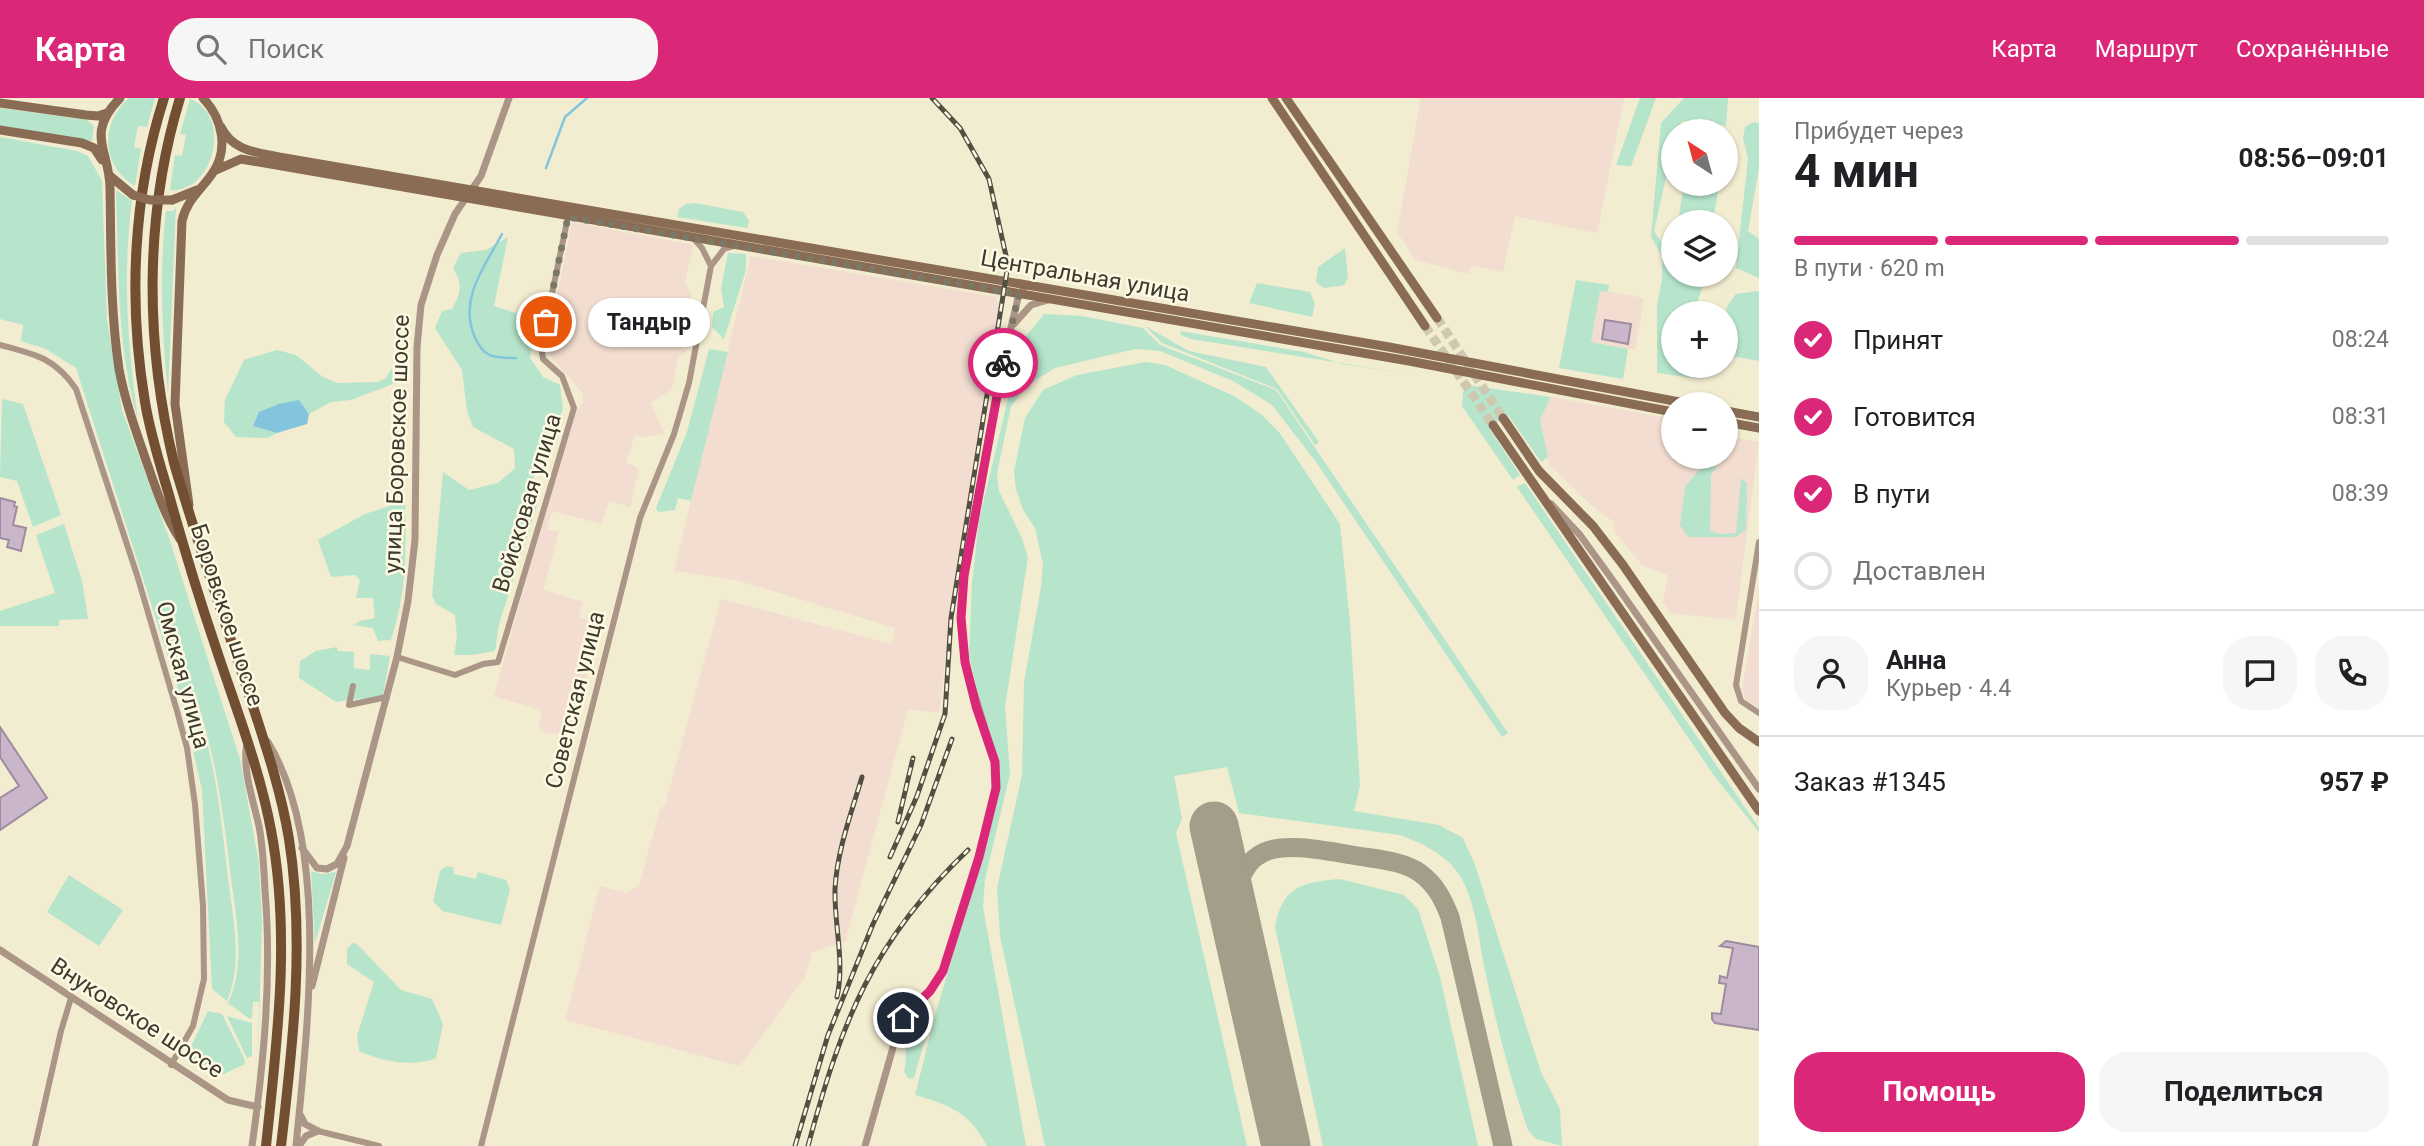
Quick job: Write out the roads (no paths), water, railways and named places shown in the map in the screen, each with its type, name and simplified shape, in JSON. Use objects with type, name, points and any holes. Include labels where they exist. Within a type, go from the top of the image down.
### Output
[{"type":"main road","points":[[104,162],[101,134],[107,113],[120,98]]},
{"type":"main road","name":"Боровское шоссе","points":[[163,98],[138,223],[136,323],[146,407],[183,544],[247,738],[272,832],[281,921],[278,1034],[265,1146]]},
{"type":"main road","name":"Боровское шоссе","points":[[180,98],[165,162],[155,225],[152,292],[155,346],[165,424],[189,513],[262,733],[284,816],[296,911],[295,1012],[281,1146]]},
{"type":"main road","points":[[189,513],[187,483],[177,428],[175,390],[182,221],[187,206],[214,171],[222,144],[221,127],[203,98]]},
{"type":"main road","points":[[215,98],[215,114]]},
{"type":"main road","points":[[1272,98],[1426,326]]},
{"type":"main road","points":[[1286,98],[1437,318]]},
{"type":"main road","points":[[0,103],[86,116],[107,113]]},
{"type":"main road","name":"Центральная улица","points":[[221,127],[234,145],[251,151],[1389,347],[1661,399]]},
{"type":"main road","points":[[0,130],[82,143],[94,148],[104,162],[110,176],[115,331],[120,370],[131,417],[165,516],[183,544]]},
{"type":"main road","name":"Центральная улица","points":[[214,171],[241,159],[1409,361],[1661,410]]},
{"type":"main road","points":[[110,176],[133,195],[150,201],[172,200],[198,189]]},
{"type":"main road","points":[[1738,413],[1759,417]]},
{"type":"main road","points":[[1503,418],[1539,471],[1593,526],[1623,565],[1725,713],[1739,728],[1759,742]]},
{"type":"main road","points":[[1738,424],[1759,428]]},
{"type":"main road","points":[[1493,425],[1759,811]]},
{"type":"street","name":"улица Боровское шоссе","points":[[310,997],[397,657],[408,601],[415,540],[419,317],[437,256],[456,214],[481,176],[509,98]]},
{"type":"street","name":"Войсковая улица","points":[[397,657],[455,676],[483,664],[498,662],[574,408],[562,376],[543,359],[541,346],[568,217]]},
{"type":"street","points":[[693,238],[702,248],[711,266],[724,249],[736,245]]},
{"type":"street","name":"Советская улица","points":[[481,1146],[623,577],[649,491],[674,434],[689,383],[711,266]]},
{"type":"street","points":[[865,1146],[900,1023],[930,991],[943,971],[979,857],[996,788],[995,762],[976,706],[965,662],[961,618],[964,576],[1010,331],[1019,294],[1027,285]]},
{"type":"street","points":[[1010,331],[1028,308],[1050,299]]},
{"type":"street","name":"Омская улица","points":[[0,345],[46,359],[61,368],[76,389],[137,575],[184,738],[195,804],[205,968],[203,992],[195,1021],[171,1065]]},
{"type":"street","points":[[1536,488],[1580,535],[1759,789]]},
{"type":"street","points":[[1759,542],[1736,685],[1741,701],[1759,713]]},
{"type":"street","points":[[354,686],[349,705],[387,697]]},
{"type":"street","points":[[262,733],[286,781],[302,848],[309,921],[310,997],[298,1146]]},
{"type":"street","points":[[247,738],[245,757],[260,833],[267,920],[267,989],[253,1146]]},
{"type":"street","points":[[302,848],[315,866],[327,869],[340,862],[347,846]]},
{"type":"street","name":"Внуковское шоссе","points":[[0,950],[231,1102],[258,1107]]},
{"type":"street","points":[[35,1146],[71,998]]},
{"type":"street","points":[[299,1109],[304,1123],[318,1131],[379,1146]]},
{"type":"street","points":[[298,1146],[306,1136],[318,1131]]},
{"type":"water","points":[[299,400],[309,414],[307,424],[277,433],[253,426],[259,412]]},
{"type":"waterway","points":[[546,168],[565,117],[587,98]]},
{"type":"waterway","points":[[502,234],[476,283],[470,321],[477,343],[485,352],[495,357],[516,358]]},
{"type":"tunnel","points":[[1437,318],[1503,418]]},
{"type":"tunnel","points":[[1425,326],[1493,425]]},
{"type":"railway","points":[[890,857],[917,796],[945,714],[951,618],[1008,265],[989,179],[960,128],[932,98]]},
{"type":"railway","points":[[795,1146],[828,1035],[873,924],[921,825],[952,739]]},
{"type":"railway","points":[[898,822],[913,758]]},
{"type":"railway","points":[[837,997],[840,956],[835,902],[836,875],[862,777]]},
{"type":"railway","points":[[808,1146],[834,1060],[865,985],[907,917],[968,850]]},
{"type":"place","name":"Тандыр","points":[[546,322]]}]
